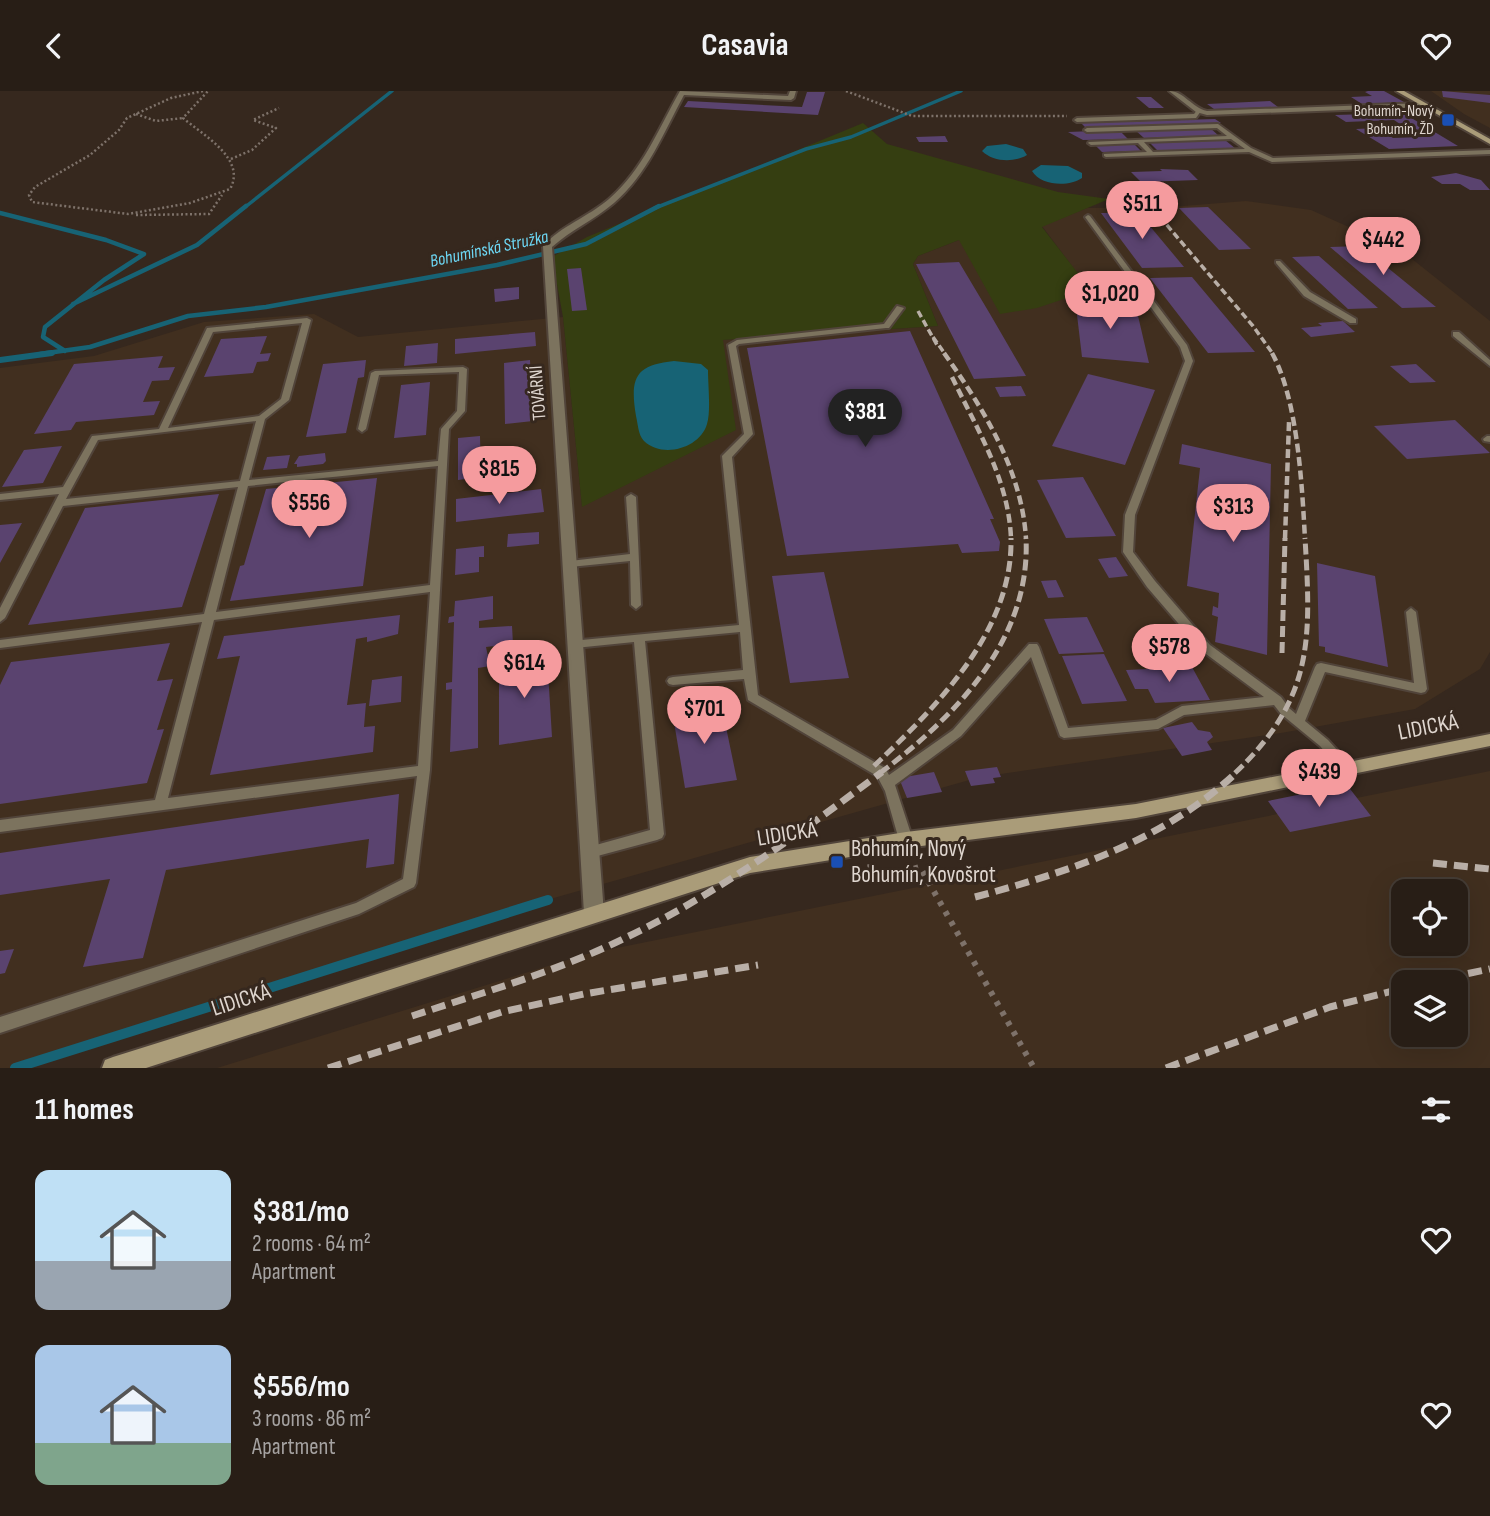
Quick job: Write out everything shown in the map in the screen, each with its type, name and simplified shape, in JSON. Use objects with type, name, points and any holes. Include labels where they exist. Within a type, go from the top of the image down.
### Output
[{"type":"street","name":"TOVÁRNÍ","points":[[594,913],[547,246],[621,192],[682,92],[791,98],[793,91]]},
{"type":"street","points":[[1172,91],[1198,111],[1424,105]]},
{"type":"street","points":[[1399,91],[1490,142]]},
{"type":"street","name":"LIDICKÁ","points":[[113,1068],[750,865],[906,840],[1136,811],[1490,740]]},
{"type":"lane","points":[[1077,120],[1196,116],[1198,111]]},
{"type":"lane","points":[[1087,130],[1218,126],[1252,151],[1272,160],[1490,152]]},
{"type":"lane","points":[[1126,128],[1152,154]]},
{"type":"lane","points":[[1091,143],[1233,137]]},
{"type":"lane","points":[[1106,155],[1252,151]]},
{"type":"lane","points":[[1088,217],[1184,347],[1189,361],[1130,515],[1128,552],[1151,584],[1206,648],[1277,701],[1324,743],[1346,768]]},
{"type":"lane","points":[[1278,262],[1307,294],[1353,321]]},
{"type":"lane","points":[[900,309],[886,326],[737,342],[732,345],[749,434],[727,456],[752,697],[881,772],[888,783],[906,840]]},
{"type":"lane","points":[[0,618],[95,437],[162,431],[261,418],[285,400],[307,320],[210,330],[162,431]]},
{"type":"lane","points":[[1456,334],[1490,364]]},
{"type":"lane","points":[[0,1025],[359,908],[409,883],[424,771],[445,429],[461,411],[463,369],[374,373],[362,429]]},
{"type":"lane","points":[[160,805],[261,418]]},
{"type":"lane","points":[[60,503],[443,463]]},
{"type":"lane","points":[[0,497],[66,490]]},
{"type":"lane","points":[[631,498],[636,605]]},
{"type":"lane","points":[[570,564],[635,558]]},
{"type":"lane","points":[[0,644],[435,588]]},
{"type":"lane","points":[[1299,722],[1321,667],[1421,689],[1411,612]]},
{"type":"lane","points":[[575,644],[745,628]]},
{"type":"lane","points":[[590,852],[657,834],[639,638]]},
{"type":"lane","points":[[888,783],[957,733],[1033,646],[1064,733],[1158,724],[1182,711],[1277,701]]},
{"type":"lane","points":[[673,681],[749,674]]},
{"type":"lane","points":[[0,826],[424,771]]},
{"type":"path","points":[[203,91],[171,98],[135,114],[90,155],[35,187],[29,195],[32,202],[128,214],[209,214],[223,193]]},
{"type":"path","points":[[135,114],[156,121],[183,118],[208,91]]},
{"type":"path","points":[[846,91],[912,116],[1069,115]]},
{"type":"path","points":[[231,159],[252,150],[276,128],[253,120],[257,115],[279,108]]},
{"type":"path","points":[[128,214],[190,203],[230,189],[235,180],[231,159],[183,118]]},
{"type":"path","points":[[873,879],[920,867],[1034,1068]]},
{"type":"shaded area","points":[[1431,91],[1490,91],[1490,128],[1464,114]]},
{"type":"shaded area","points":[[1246,201],[1311,210],[1402,251],[1490,321],[1490,652],[1480,669],[1415,709],[1281,733],[980,777],[423,935],[16,1068],[0,1068],[0,368],[94,356],[204,322],[314,314],[358,337],[563,317],[582,506],[722,340],[938,326],[913,264],[918,256],[959,240],[1071,295],[1090,290],[1042,226],[1087,208],[1170,207]]},
{"type":"shaded area","points":[[1490,771],[1490,1068],[217,1068],[587,954]]},
{"type":"green space","points":[[863,123],[887,144],[1058,192],[1109,199],[1042,227],[1091,290],[1037,308],[1000,314],[959,240],[918,256],[913,264],[938,326],[723,340],[736,430],[582,507],[563,317],[552,257],[587,237]]},
{"type":"water","points":[[1006,144],[1023,149],[1027,155],[1004,160],[982,151],[987,146]]},
{"type":"water","points":[[1041,165],[1068,166],[1082,173],[1082,178],[1063,184],[1048,182],[1032,171]]},
{"type":"water","points":[[674,361],[701,364],[708,370],[709,405],[707,424],[697,439],[689,445],[670,450],[652,446],[640,436],[634,392],[635,383],[643,370]]},
{"type":"building","points":[[1384,91],[1404,102],[1362,104],[1351,97],[1372,96],[1365,92]]},
{"type":"building","points":[[1442,91],[1490,95],[1490,103],[1443,97]]},
{"type":"building","points":[[807,92],[825,92],[818,115],[684,107],[688,101],[802,107]]},
{"type":"building","points":[[1136,97],[1151,97],[1164,108],[1149,108]]},
{"type":"building","points":[[1270,101],[1278,107],[1214,109],[1207,104]]},
{"type":"building","points":[[1403,113],[1458,146],[1389,149],[1356,129],[1378,128],[1393,138],[1422,137],[1407,127],[1397,128],[1391,124],[1400,124],[1394,120],[1346,122],[1335,115]]},
{"type":"building","points":[[1215,119],[1221,123],[1085,127],[1081,123]]},
{"type":"building","points":[[1209,127],[1219,136],[1144,138],[1135,130]]},
{"type":"building","points":[[1119,130],[1128,139],[1083,140],[1068,132]]},
{"type":"building","points":[[945,136],[948,142],[919,142],[916,137]]},
{"type":"building","points":[[1225,140],[1236,149],[1159,152],[1150,143]]},
{"type":"building","points":[[1133,143],[1141,151],[1102,152],[1095,145]]},
{"type":"building","points":[[1160,169],[1188,170],[1198,180],[1141,182],[1131,172],[1162,171]]},
{"type":"building","points":[[1456,173],[1481,180],[1490,190],[1470,190],[1460,184],[1442,184],[1431,177]]},
{"type":"building","points":[[1208,207],[1251,249],[1219,250],[1179,208]]},
{"type":"building","points":[[1101,213],[1139,213],[1184,267],[1142,268]]},
{"type":"building","points":[[1361,246],[1436,307],[1402,308],[1330,247]]},
{"type":"building","points":[[1319,256],[1378,308],[1348,309],[1292,257]]},
{"type":"building","points":[[959,262],[1026,376],[974,379],[916,264]]},
{"type":"building","points":[[581,268],[587,310],[572,311],[567,269]]},
{"type":"building","points":[[1192,277],[1255,352],[1208,353],[1150,278]]},
{"type":"building","points":[[519,287],[519,299],[495,302],[494,289]]},
{"type":"building","points":[[1075,298],[1135,303],[1149,363],[1082,357]]},
{"type":"building","points":[[1343,321],[1355,332],[1311,337],[1301,328],[1322,326],[1318,323]]},
{"type":"building","points":[[910,331],[994,519],[990,519],[1000,542],[999,551],[962,553],[958,544],[787,556],[747,348]]},
{"type":"building","points":[[535,332],[536,346],[455,354],[455,339]]},
{"type":"building","points":[[267,336],[260,354],[271,353],[268,361],[257,362],[253,373],[204,377],[221,339]]},
{"type":"building","points":[[438,343],[437,363],[404,366],[406,346]]},
{"type":"building","points":[[163,356],[158,368],[175,367],[169,380],[152,381],[143,402],[160,401],[154,415],[76,422],[71,430],[34,434],[74,364]]},
{"type":"building","points":[[366,360],[364,377],[358,378],[346,433],[306,437],[323,364]]},
{"type":"building","points":[[530,360],[533,421],[505,424],[504,363]]},
{"type":"building","points":[[1416,364],[1436,382],[1410,383],[1390,366]]},
{"type":"building","points":[[1088,374],[1155,390],[1125,465],[1052,446]]},
{"type":"building","points":[[430,382],[426,435],[394,438],[401,385]]},
{"type":"building","points":[[1021,386],[1026,396],[1000,397],[995,387]]},
{"type":"building","points":[[1455,420],[1490,453],[1407,459],[1374,426]]},
{"type":"building","points":[[480,436],[481,477],[458,480],[458,438]]},
{"type":"building","points":[[1182,444],[1271,464],[1267,655],[1215,642],[1218,617],[1212,615],[1213,606],[1218,608],[1219,593],[1187,586],[1200,468],[1179,464]]},
{"type":"building","points":[[62,446],[43,483],[2,487],[24,450]]},
{"type":"building","points":[[325,453],[326,461],[323,464],[297,467],[297,464],[294,464],[299,456]]},
{"type":"building","points":[[290,455],[287,468],[263,470],[267,457]]},
{"type":"building","points":[[503,455],[503,475],[486,477],[486,456]]},
{"type":"building","points":[[1083,477],[1116,536],[1066,538],[1037,480]]},
{"type":"building","points":[[377,478],[363,586],[230,601],[240,566],[244,565],[266,489]]},
{"type":"building","points":[[541,489],[544,512],[456,522],[456,499]]},
{"type":"building","points":[[219,494],[182,607],[28,625],[85,508]]},
{"type":"building","points":[[22,523],[0,563],[0,525]]},
{"type":"building","points":[[539,532],[539,544],[507,547],[508,534]]},
{"type":"building","points":[[484,546],[484,557],[479,557],[479,572],[455,575],[456,549]]},
{"type":"building","points":[[1116,557],[1128,576],[1109,578],[1098,559]]},
{"type":"building","points":[[1317,563],[1375,576],[1388,667],[1325,652],[1325,647],[1319,646]]},
{"type":"building","points":[[824,572],[849,678],[790,683],[772,576]]},
{"type":"building","points":[[1056,580],[1064,597],[1048,598],[1041,581]]},
{"type":"building","points":[[493,596],[493,619],[479,621],[479,628],[512,626],[513,644],[486,647],[490,666],[478,668],[478,748],[450,752],[452,689],[446,690],[446,683],[452,682],[454,622],[448,623],[449,617],[454,616],[455,601]]},
{"type":"building","points":[[400,615],[398,634],[367,642],[367,637],[356,639],[347,705],[366,703],[364,727],[375,726],[373,752],[210,775],[240,656],[217,659],[224,636]]},
{"type":"building","points":[[1087,617],[1104,652],[1059,654],[1044,619]]},
{"type":"building","points":[[170,643],[157,681],[173,679],[157,730],[164,729],[147,783],[0,804],[0,685],[11,662]]},
{"type":"building","points":[[1104,654],[1127,701],[1082,704],[1062,656]]},
{"type":"building","points":[[547,655],[552,737],[499,745],[499,661]]},
{"type":"building","points":[[1192,667],[1210,700],[1155,703],[1148,689],[1135,689],[1126,670]]},
{"type":"building","points":[[402,676],[401,702],[369,706],[372,680]]},
{"type":"building","points":[[721,703],[737,780],[685,788],[672,710]]},
{"type":"building","points":[[1192,722],[1198,730],[1210,732],[1213,737],[1207,742],[1212,750],[1182,756],[1163,728]]},
{"type":"building","points":[[997,767],[1001,777],[993,778],[995,783],[971,786],[965,771]]},
{"type":"building","points":[[934,772],[942,792],[907,798],[899,778]]},
{"type":"building","points":[[1347,785],[1371,816],[1290,832],[1268,801]]},
{"type":"building","points":[[399,794],[394,864],[366,868],[369,839],[166,870],[143,958],[83,967],[110,879],[0,895],[0,853]]},
{"type":"building","points":[[14,949],[5,973],[0,974],[0,951]]},
{"type":"waterway","points":[[244,208],[392,91]]},
{"type":"waterway","name":"Bohumínská Stružka","points":[[656,208],[806,149],[851,137],[961,91]]},
{"type":"waterway","points":[[75,303],[197,245],[246,206]]},
{"type":"waterway","name":"Bohumínská Stružka","points":[[64,351],[90,347],[188,316],[266,307],[497,265],[586,244],[656,208]]},
{"type":"waterway","points":[[0,213],[106,240],[144,254],[75,303]]},
{"type":"waterway","points":[[64,351],[43,337],[45,327],[75,303]]},
{"type":"waterway","name":"Bohumínská Stružka","points":[[40,354],[64,351]]},
{"type":"waterway","name":"Bohumínská Stružka","points":[[0,360],[52,353]]},
{"type":"waterway","points":[[15,1068],[548,900]]},
{"type":"railway","points":[[1160,217],[1253,326],[1273,354]]},
{"type":"railway","points":[[918,311],[937,345]]},
{"type":"railway","points":[[933,337],[945,354]]},
{"type":"railway","points":[[944,353],[986,418],[1009,464],[1023,513],[1026,539]]},
{"type":"railway","points":[[1272,353],[1281,372],[1293,419],[1305,539]]},
{"type":"railway","points":[[952,377],[998,476],[1009,517],[1011,539]]},
{"type":"railway","points":[[1285,539],[1289,422]]},
{"type":"railway","points":[[1282,653],[1285,538]]},
{"type":"railway","points":[[1235,773],[1261,746],[1280,719],[1302,665],[1308,607],[1305,538]]},
{"type":"railway","points":[[874,766],[946,692],[985,635],[999,604],[1008,572],[1011,539]]},
{"type":"railway","points":[[880,773],[935,727],[983,673],[1002,642],[1016,610],[1024,575],[1026,539]]},
{"type":"railway","points":[[412,1016],[575,960],[661,920],[759,861],[882,772]]},
{"type":"railway","points":[[975,897],[1114,851],[1179,817],[1237,772]]},
{"type":"railway","points":[[1433,863],[1490,869]]},
{"type":"railway","points":[[328,1068],[502,1012],[584,994],[758,965]]},
{"type":"railway","points":[[1468,974],[1490,969]]},
{"type":"railway","points":[[1166,1068],[1330,1007],[1391,991]]},
{"type":"place","name":"Bohumín-Nový Bohumín, ŽD","points":[[1448,120]]},
{"type":"place","name":"Bohumín, Nový Bohumín, Kovošrot","points":[[837,862]]}]
